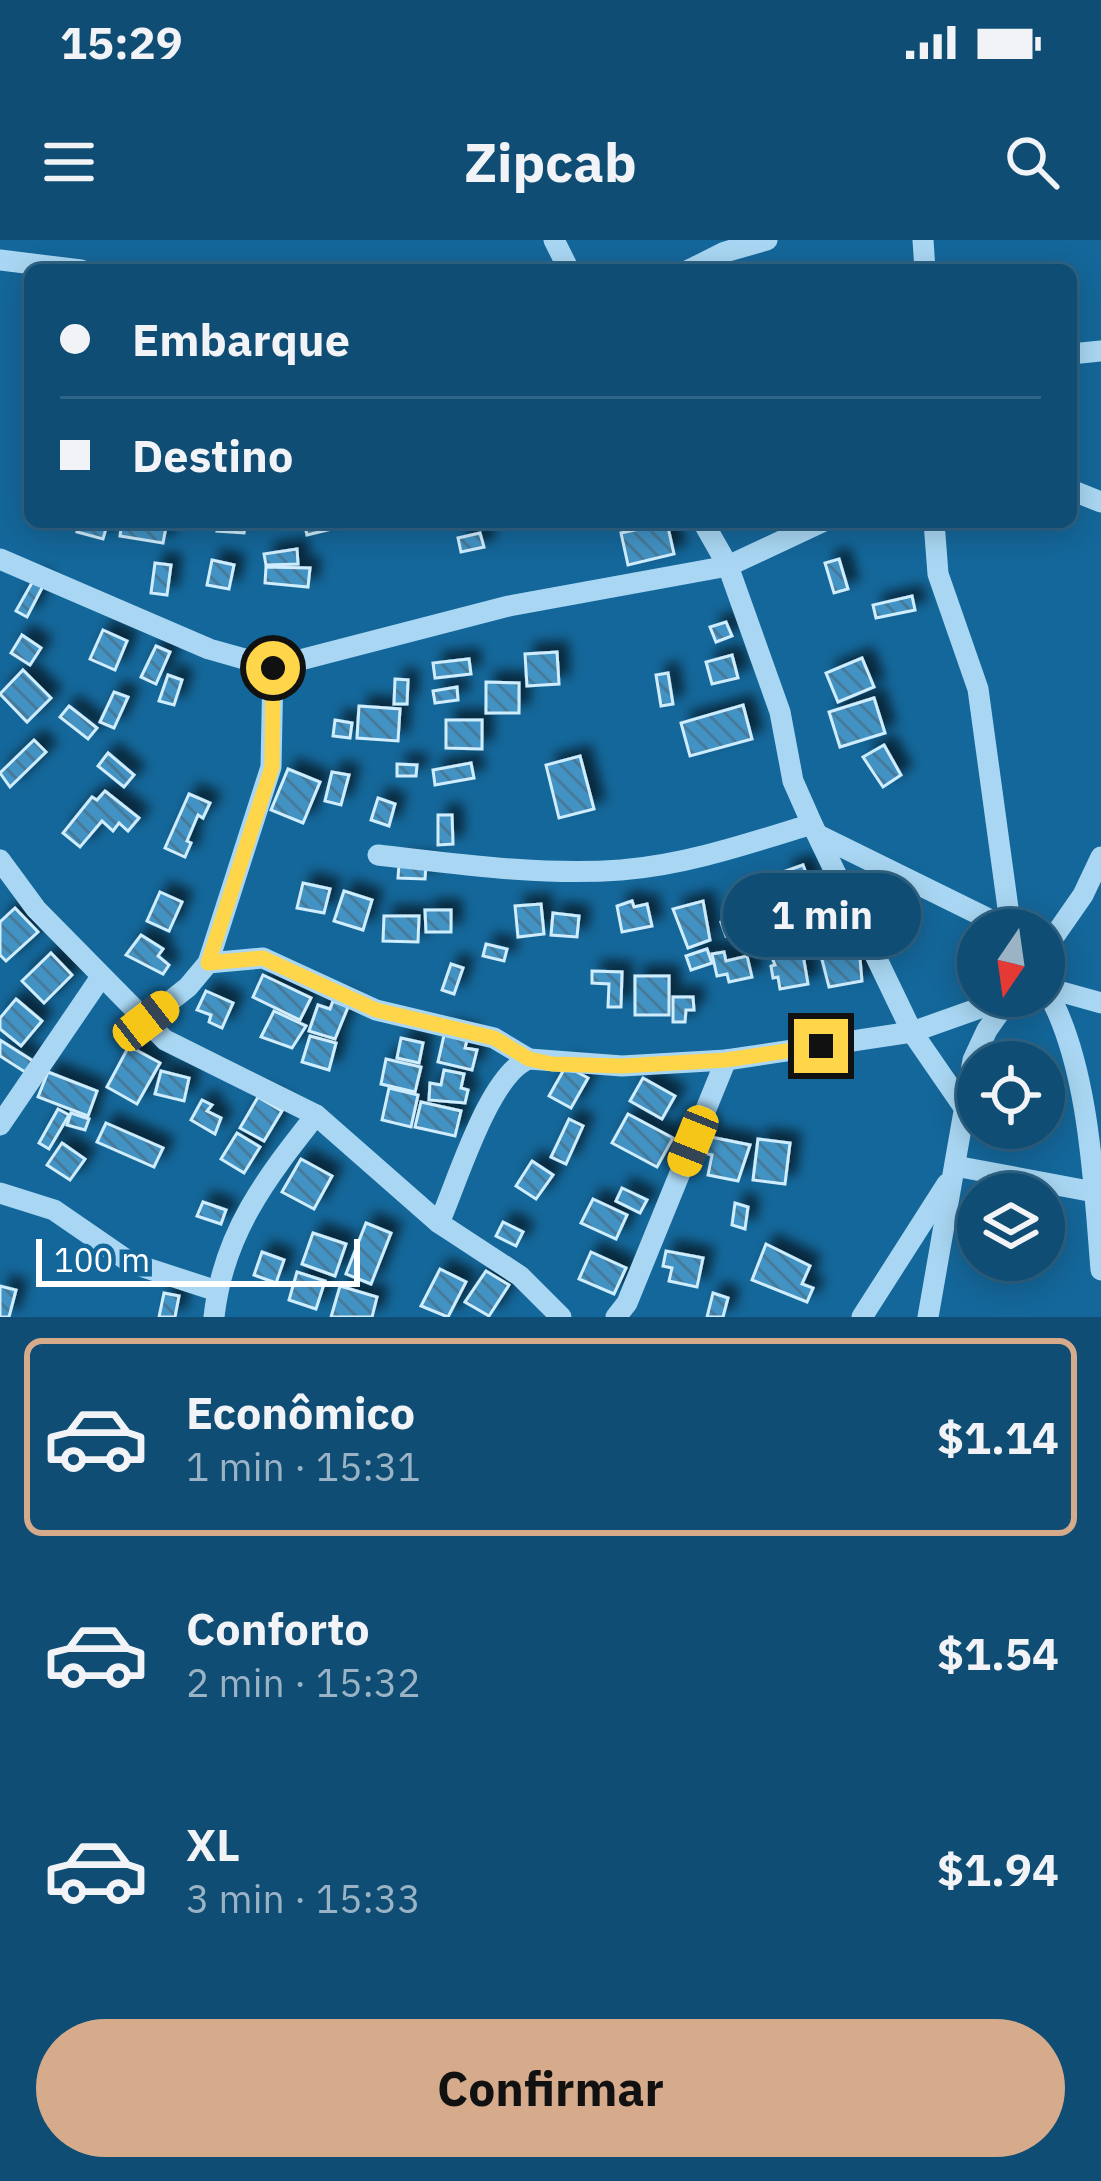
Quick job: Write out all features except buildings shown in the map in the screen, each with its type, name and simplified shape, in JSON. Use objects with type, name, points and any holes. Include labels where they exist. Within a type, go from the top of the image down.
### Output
[{"type":"street","points":[[701,264],[767,240]]},
{"type":"street","points":[[0,260],[32,264]]},
{"type":"street","points":[[706,528],[728,566],[781,712],[793,781],[912,1032],[957,1097]]},
{"type":"street","points":[[0,559],[209,650],[273,668],[509,606],[728,566],[809,528]]},
{"type":"street","points":[[934,528],[938,574],[978,689],[1008,909]]},
{"type":"street","points":[[146,1021],[188,987],[208,963],[272,767],[273,668]]},
{"type":"street","points":[[378,855],[479,866],[624,870],[815,829],[970,909]]},
{"type":"street","points":[[1065,921],[1101,857]]},
{"type":"street","points":[[0,860],[36,909],[165,1040],[316,1115],[439,1223],[520,1276],[561,1317]]},
{"type":"street","points":[[208,963],[263,958],[376,1010],[494,1038],[529,1059],[552,1064],[622,1066],[726,1060],[912,1032],[957,1016]]},
{"type":"street","points":[[0,1125],[101,976]]},
{"type":"street","points":[[1065,992],[1101,1003]]},
{"type":"street","points":[[1062,1017],[1071,1046],[1094,1192],[1101,1270]]},
{"type":"street","points":[[439,1223],[495,1093],[508,1072],[529,1059]]},
{"type":"street","points":[[616,1317],[627,1304],[726,1060]]},
{"type":"street","points":[[214,1317],[217,1291],[244,1213],[316,1115]]},
{"type":"street","points":[[928,1317],[957,1148]]},
{"type":"street","points":[[954,1169],[1094,1192]]},
{"type":"street","points":[[862,1317],[954,1169]]},
{"type":"street","points":[[0,1193],[54,1210],[131,1263],[217,1291]]},
{"type":"route","points":[[273,668],[272,767],[208,963],[263,958],[376,1010],[494,1038],[529,1059],[552,1064],[622,1066],[726,1060],[821,1046]]}]
